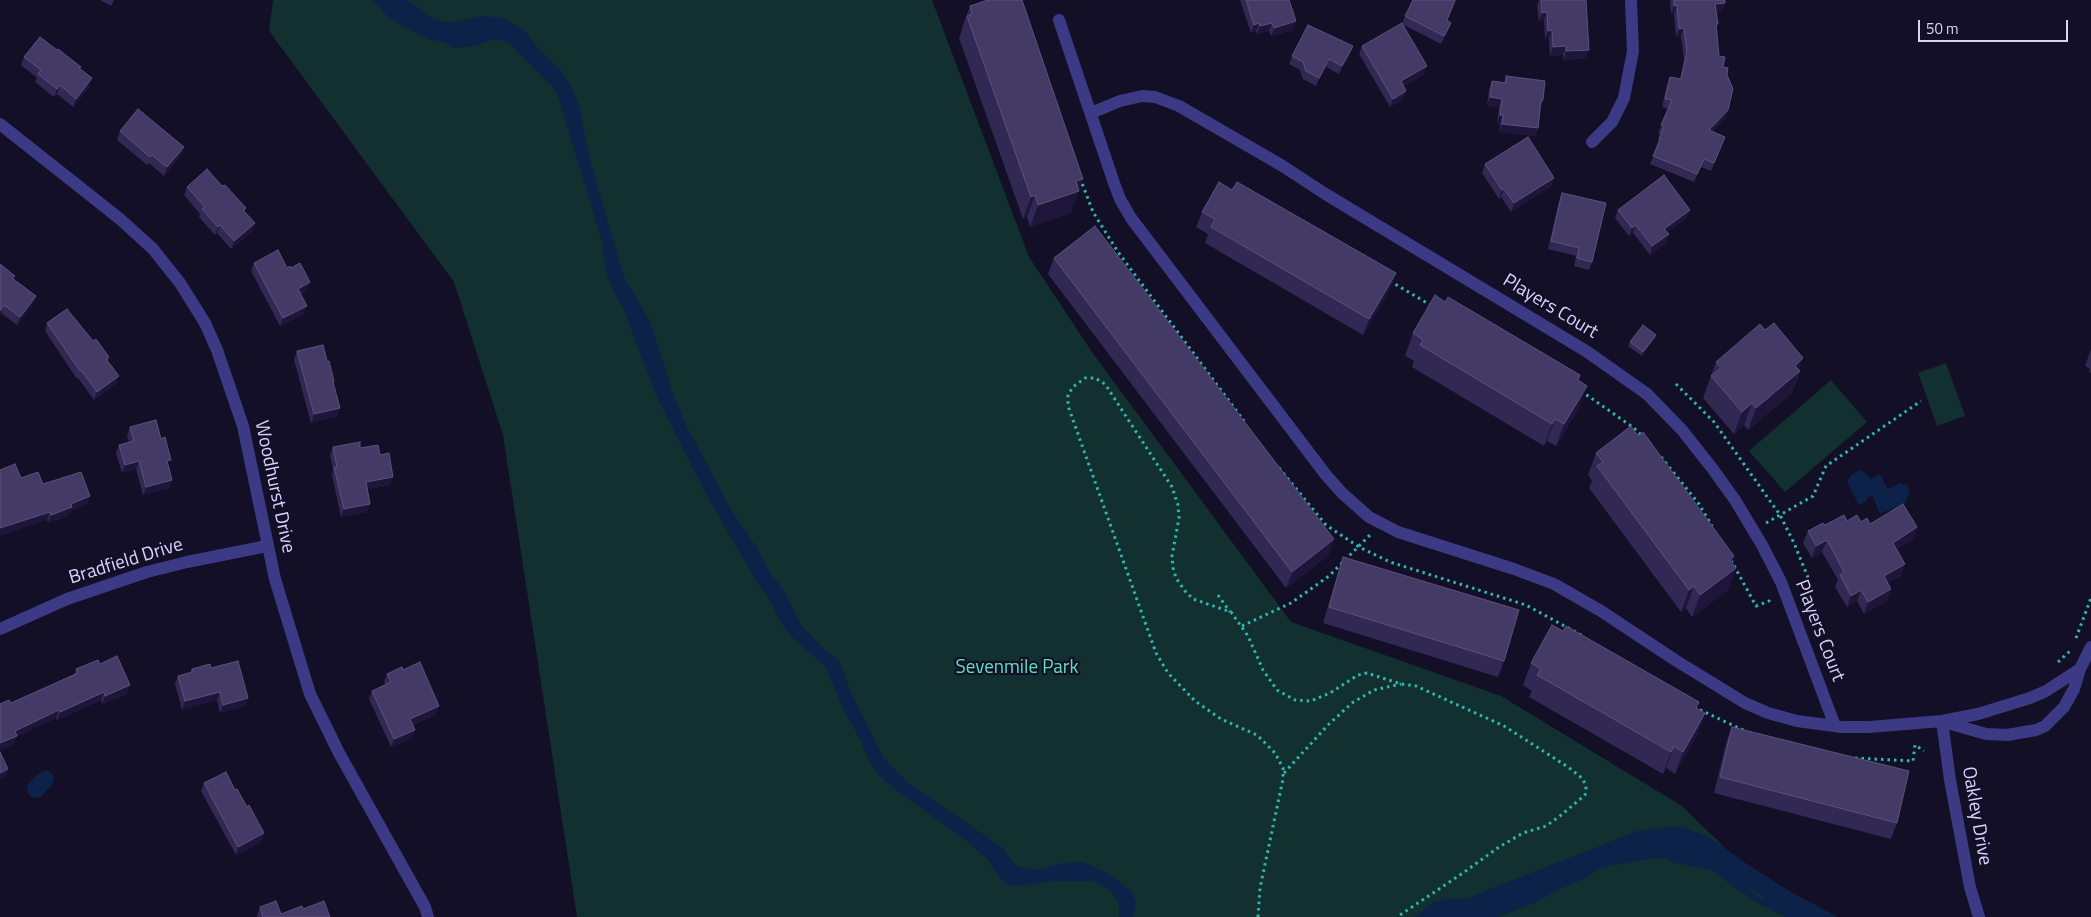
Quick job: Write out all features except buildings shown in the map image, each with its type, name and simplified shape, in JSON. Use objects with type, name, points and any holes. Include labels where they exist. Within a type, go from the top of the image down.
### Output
[{"type":"street","points":[[1592,142],[1612,122],[1624,98],[1633,51],[1631,0]]},
{"type":"street","points":[[1059,20],[1120,199],[1142,234],[1326,475],[1355,506],[1382,524],[1398,532],[1514,569],[1554,584],[1601,610],[1675,660],[1744,703],[1768,713],[1796,720],[1835,726],[1869,727],[1942,721],[1978,714],[2030,698],[2046,691],[2080,669]]},
{"type":"street","name":"Players Court","points":[[1091,113],[1120,101],[1142,96],[1155,97],[1179,106],[1281,165],[1327,195],[1586,351],[1647,394],[1676,424],[1736,500],[1754,531],[1781,582],[1835,726]]},
{"type":"street","name":"Woodhurst Drive","points":[[0,124],[120,220],[153,249],[191,300],[217,350],[243,426],[267,546],[287,625],[310,694],[339,753],[425,907],[428,917]]},
{"type":"street","name":"Bradfield Drive","points":[[0,629],[67,599],[147,572],[267,546]]},
{"type":"street","points":[[1942,721],[1986,734],[2007,735],[2036,730],[2050,721],[2064,707],[2074,689],[2080,669],[2091,647]]},
{"type":"street","name":"Oakley Drive","points":[[1942,721],[1950,780],[1969,879],[1979,917]]},
{"type":"path","points":[[1080,177],[1093,212],[1118,252],[1245,423]]},
{"type":"path","points":[[1387,279],[1436,308]]},
{"type":"path","points":[[1231,612],[1198,601],[1189,596],[1182,587],[1173,568],[1179,511],[1169,480],[1105,384],[1095,378],[1082,380],[1073,387],[1068,395],[1069,412],[1156,653],[1168,673],[1195,701],[1221,719],[1257,735],[1266,742],[1279,758],[1284,773],[1263,874],[1258,917]]},
{"type":"path","points":[[1676,384],[1714,422],[1780,515],[1794,542],[1809,580],[1797,590]]},
{"type":"path","points":[[1580,390],[1634,428],[1647,442]]},
{"type":"path","points":[[1754,531],[1813,496],[1826,466],[1921,401]]},
{"type":"path","points":[[1661,457],[1699,504],[1713,528]]},
{"type":"path","points":[[1274,461],[1326,526],[1359,547],[1390,562],[1526,605],[1584,636]]},
{"type":"path","points":[[1242,626],[1291,603],[1329,576],[1382,524]]},
{"type":"path","points":[[1727,552],[1756,606],[1769,601]]},
{"type":"path","points":[[1218,595],[1242,626],[1253,644],[1263,670],[1272,684],[1290,699],[1299,701],[1316,700],[1363,674],[1377,675],[1401,684],[1422,688],[1504,726],[1580,774],[1586,787],[1585,795],[1582,799],[1546,826],[1522,833],[1397,917]]},
{"type":"path","points":[[2074,641],[2091,598]]},
{"type":"path","points":[[2052,668],[2071,650]]},
{"type":"path","points":[[1284,773],[1328,725],[1356,700],[1374,690],[1401,684]]},
{"type":"path","points":[[1691,705],[1752,734]]},
{"type":"path","points":[[1848,757],[1913,761],[1915,745],[1924,751]]},
{"type":"green space","name":"Sevenmile Park","points":[[273,0],[932,0],[1029,257],[1092,352],[1291,622],[1501,696],[1682,806],[1768,890],[1823,917],[577,917],[503,435],[454,282],[269,31]]},
{"type":"green space","points":[[1946,363],[1965,416],[1937,426],[1918,373]]},
{"type":"green space","points":[[1831,380],[1867,422],[1785,492],[1749,451]]},
{"type":"water","points":[[373,0],[407,0],[432,18],[444,22],[455,22],[482,16],[503,18],[524,30],[538,48],[559,69],[571,85],[579,106],[590,160],[624,277],[650,321],[674,397],[687,427],[734,515],[756,546],[769,571],[785,592],[801,625],[824,649],[839,660],[850,690],[884,758],[907,782],[1003,848],[1010,859],[1019,867],[1038,870],[1066,862],[1082,862],[1107,873],[1130,890],[1136,901],[1134,917],[1119,917],[1119,903],[1112,893],[1103,886],[1091,881],[1055,881],[1015,886],[1007,884],[1001,880],[989,861],[969,843],[887,783],[876,772],[845,713],[825,666],[796,641],[781,623],[767,595],[758,584],[707,496],[656,395],[623,308],[607,275],[601,238],[558,96],[552,86],[509,42],[491,40],[475,46],[455,48],[441,41],[430,40],[390,19]]},
{"type":"water","points":[[1861,470],[1870,479],[1880,474],[1888,489],[1900,483],[1907,485],[1910,491],[1906,499],[1907,502],[1880,514],[1872,495],[1867,498],[1868,500],[1859,505],[1848,484],[1848,480],[1852,474]]},
{"type":"water","points":[[46,770],[51,772],[54,777],[52,785],[40,798],[31,797],[27,792],[28,784],[39,773]]},
{"type":"water","points":[[1683,827],[1709,837],[1791,892],[1838,917],[1786,917],[1775,911],[1762,896],[1749,888],[1733,884],[1721,872],[1707,865],[1661,858],[1603,867],[1584,879],[1556,890],[1541,900],[1498,917],[1414,917],[1432,903],[1444,899],[1468,898],[1637,831]]},
{"type":"waterway","points":[[1672,859],[1712,867],[1756,899],[1793,917]]}]
